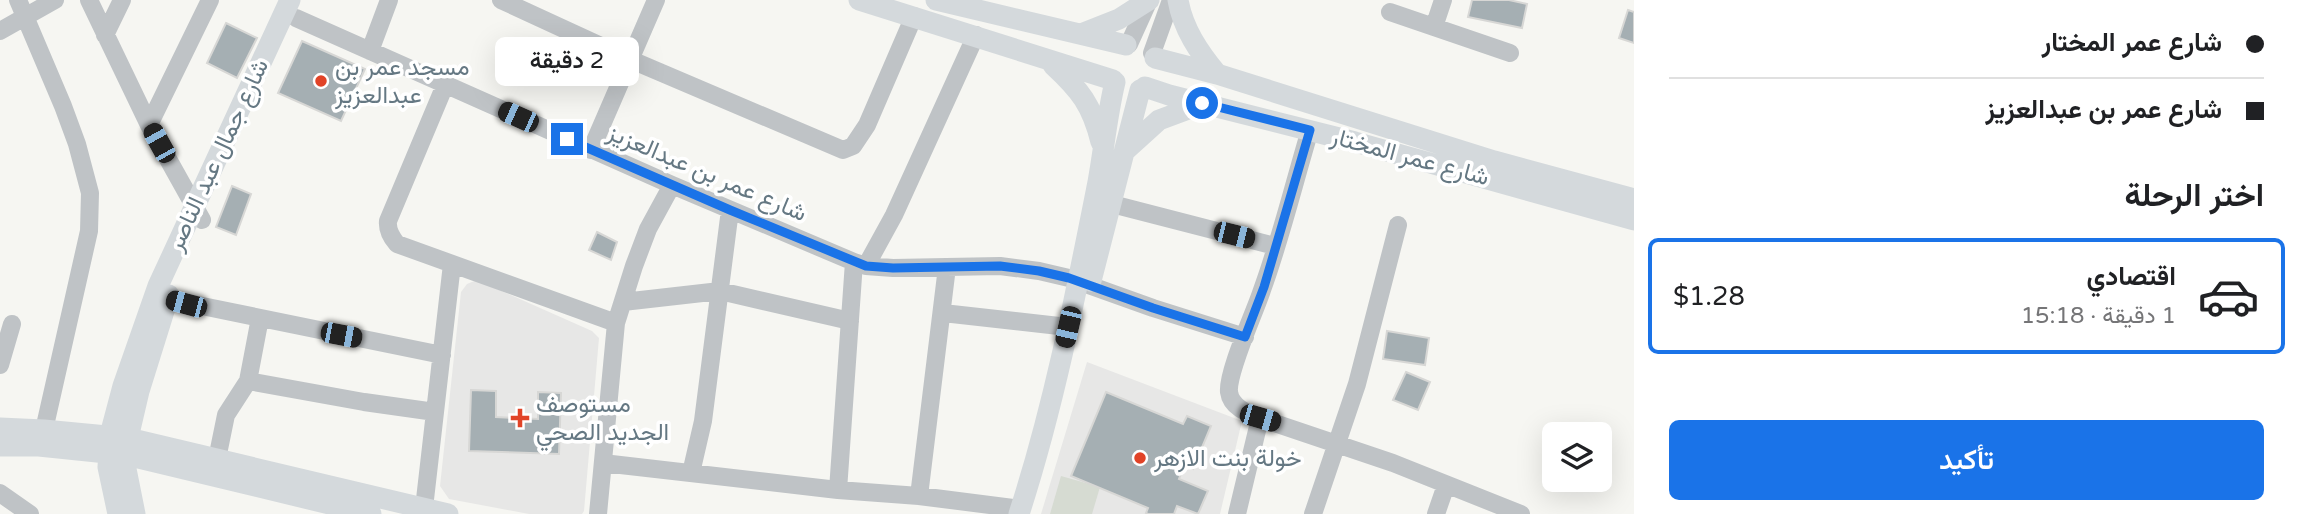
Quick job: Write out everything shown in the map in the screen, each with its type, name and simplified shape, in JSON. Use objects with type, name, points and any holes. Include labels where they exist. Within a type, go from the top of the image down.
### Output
[{"type":"main road","points":[[859,0],[1046,58],[1114,81],[1126,90],[1143,88]]},
{"type":"main road","points":[[936,0],[1081,34],[1142,45],[1153,55],[1157,66],[1155,76],[1143,88],[1112,204],[1068,327],[1024,512]]},
{"type":"main road","points":[[1081,34],[1119,19],[1149,0]]},
{"type":"main road","points":[[1178,0],[1189,34],[1217,74]]},
{"type":"main road","name":"شارع جمال عبد الناصر","points":[[135,514],[118,445],[122,386],[145,319],[296,6]]},
{"type":"main road","points":[[1024,512],[1084,284],[1114,81],[1110,62],[1113,54],[1128,44]]},
{"type":"main road","name":"شارع عمر المختار","points":[[1153,55],[1494,161],[1634,199]]},
{"type":"main road","points":[[1046,58],[1079,89],[1098,129],[1103,148]]},
{"type":"main road","name":"شارع عمر المختار","points":[[1143,88],[1310,130],[1634,220]]},
{"type":"main road","points":[[1124,153],[1152,124],[1172,113],[1202,103]]},
{"type":"main road","name":"شارع جمال عبد الناصر","points":[[118,514],[110,480],[118,445],[139,391],[198,213]]},
{"type":"main road","points":[[0,428],[44,430],[118,445],[217,459],[448,514]]},
{"type":"main road","points":[[0,446],[118,445],[371,514]]},
{"type":"street","points":[[18,0],[77,144],[90,193],[89,231],[44,430]]},
{"type":"street","points":[[0,31],[55,0]]},
{"type":"street","points":[[89,0],[149,125],[198,213]]},
{"type":"street","points":[[106,35],[122,0]]},
{"type":"street","points":[[149,125],[210,0]]},
{"type":"street","points":[[370,51],[389,0]]},
{"type":"street","points":[[501,0],[629,59],[837,149],[847,150],[853,146],[867,125],[914,16]]},
{"type":"street","points":[[591,150],[656,0]]},
{"type":"street","points":[[1128,44],[1149,0]]},
{"type":"street","points":[[1153,55],[1171,0]]},
{"type":"street","points":[[1434,26],[1443,0]]},
{"type":"street","name":"شارع عمر بن عبدالعزيز","points":[[296,6],[370,51],[591,150],[860,264],[893,268],[1000,266],[1039,271],[1245,337]]},
{"type":"street","points":[[1390,12],[1510,52]]},
{"type":"street","points":[[838,490],[849,321],[860,264],[894,215],[976,36]]},
{"type":"street","points":[[446,85],[388,227],[392,239],[397,244],[616,323]]},
{"type":"street","points":[[1310,130],[1264,287],[1232,374],[1230,393],[1237,406],[1260,418],[1338,444],[1521,514]]},
{"type":"street","points":[[598,514],[616,323],[648,229],[672,185]]},
{"type":"street","points":[[1112,204],[1275,246]]},
{"type":"street","points":[[691,473],[703,421],[730,210]]},
{"type":"street","points":[[1313,514],[1370,341],[1398,225]]},
{"type":"street","points":[[424,509],[452,264]]},
{"type":"street","points":[[919,496],[947,267]]},
{"type":"street","points":[[623,302],[720,291],[849,321]]},
{"type":"street","points":[[168,299],[442,355]]},
{"type":"street","points":[[943,313],[1068,327]]},
{"type":"street","points":[[217,459],[226,415],[248,381],[260,318]]},
{"type":"street","points":[[0,365],[12,324]]},
{"type":"street","points":[[248,381],[435,412]]},
{"type":"street","points":[[1237,514],[1260,418]]},
{"type":"street","points":[[603,463],[838,490],[919,496],[1024,512]]},
{"type":"street","points":[[1436,514],[1446,485]]},
{"type":"street","points":[[0,493],[30,514]]},
{"type":"shaded area","name":"مستوصف الجديد الصحي","points":[[477,280],[592,331],[599,338],[582,514],[529,514],[449,499],[440,486],[461,292],[467,284]]},
{"type":"shaded area","points":[[1087,362],[1242,421],[1220,514],[1041,514]]},
{"type":"shaded area","points":[[1061,476],[1100,487],[1092,514],[1050,514]]},
{"type":"building","points":[[1472,0],[1509,0],[1527,4],[1522,28],[1468,17]]},
{"type":"building","points":[[1628,10],[1634,12],[1634,43],[1619,38]]},
{"type":"building","points":[[226,23],[257,38],[237,78],[207,63]]},
{"type":"building","name":"مسجد عمر بن عبدالعزيز","points":[[302,41],[365,69],[341,121],[278,93]]},
{"type":"building","points":[[232,186],[251,194],[236,235],[216,227]]},
{"type":"building","points":[[597,232],[617,242],[611,260],[589,250]]},
{"type":"building","points":[[1387,331],[1429,338],[1425,365],[1383,359]]},
{"type":"building","points":[[1406,372],[1430,382],[1418,410],[1393,400]]},
{"type":"building","points":[[471,390],[496,391],[496,417],[538,419],[538,392],[561,393],[559,454],[469,451]]},
{"type":"building","points":[[1106,392],[1183,424],[1187,416],[1211,426],[1193,469],[1184,466],[1179,479],[1208,491],[1198,514],[1177,506],[1174,514],[1148,514],[1148,508],[1071,476]]},
{"type":"place","name":"مسجد عمر بن عبدالعزيز","points":[[321,81]]},
{"type":"place","name":"مستوصف الجديد الصحي","points":[[520,418]]},
{"type":"place","name":"خولة بنت الازهر","points":[[1140,458]]},
{"type":"route","points":[[567,139],[866,266],[1000,266],[1039,271],[1069,278],[1245,337],[1264,287],[1310,130],[1202,103]]}]
